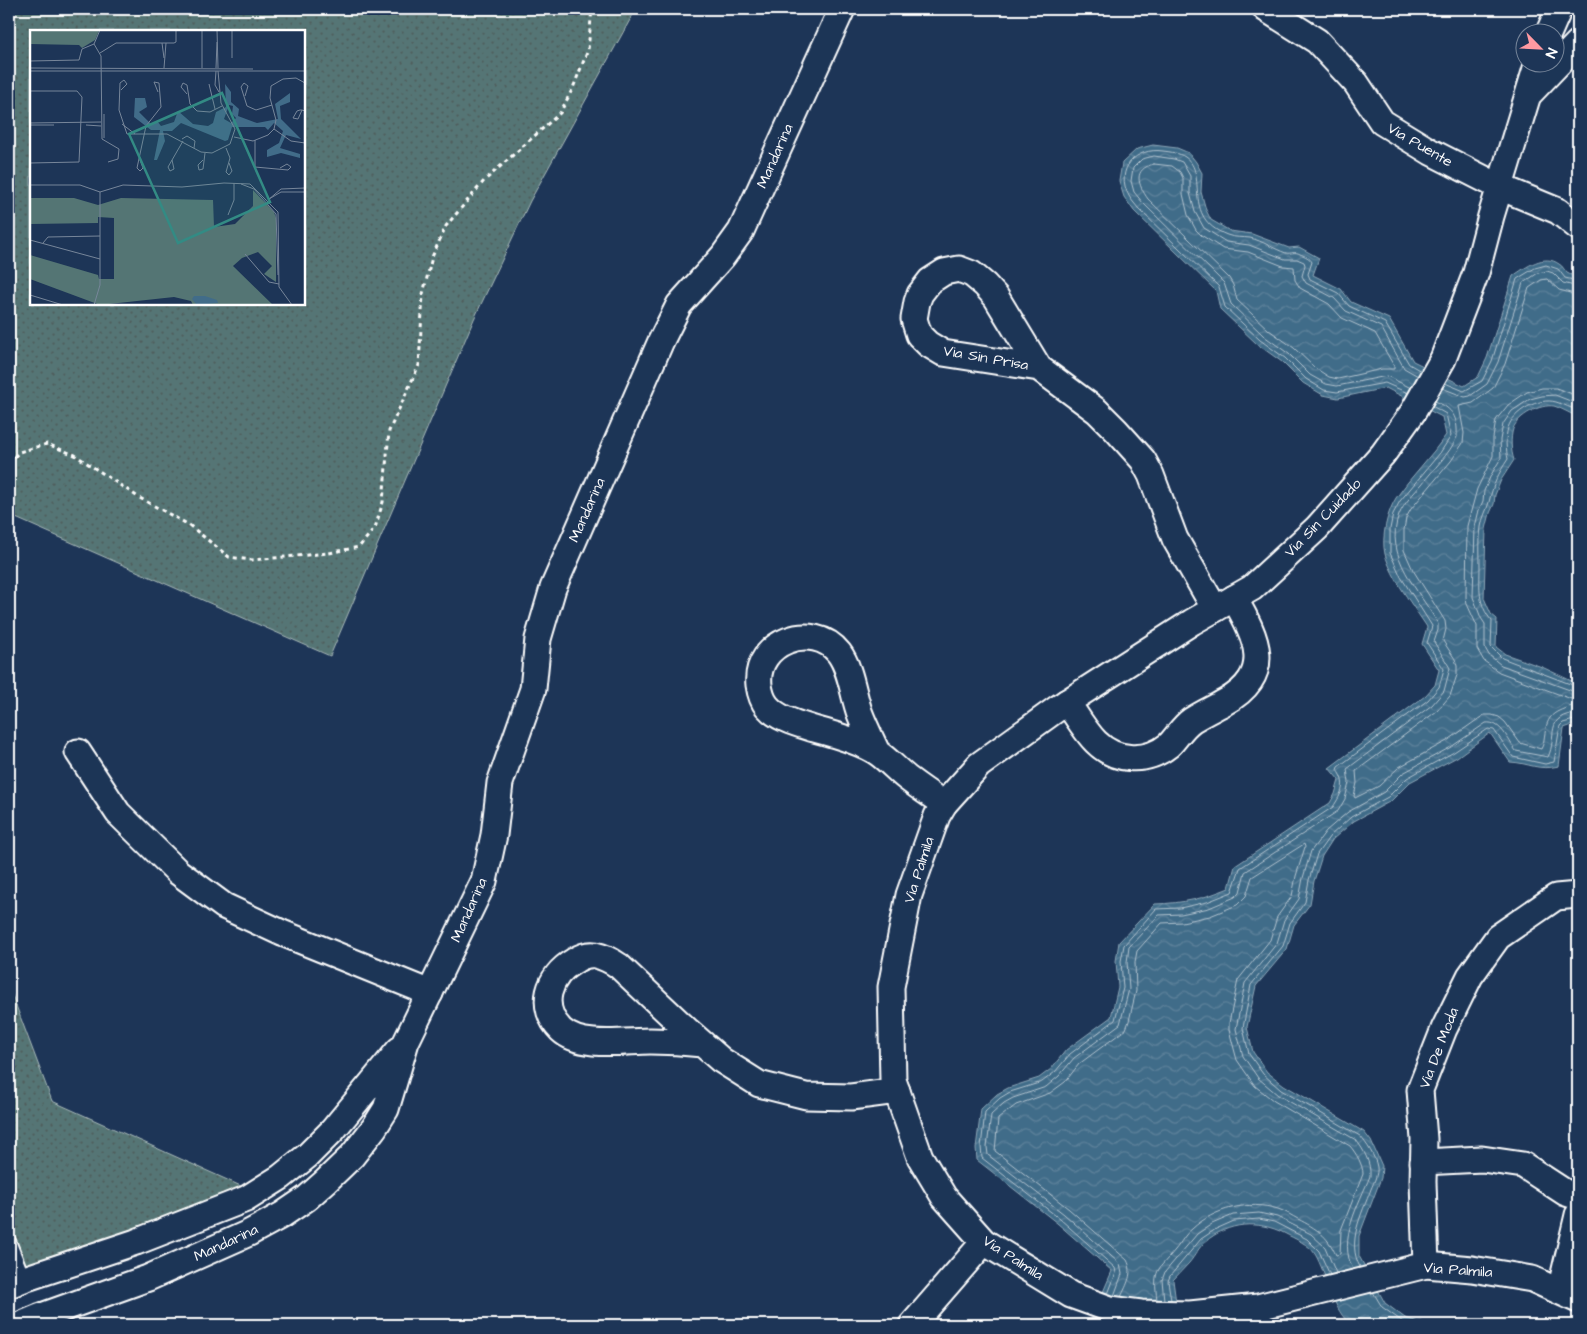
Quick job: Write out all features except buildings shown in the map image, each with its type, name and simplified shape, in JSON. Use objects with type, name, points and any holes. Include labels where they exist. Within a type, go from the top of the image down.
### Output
[{"type":"street","name":"Mandarina","points":[[33,1322],[148,1278],[249,1234],[282,1215],[307,1198],[326,1181],[357,1149],[386,1109],[406,1042],[484,881],[494,834],[500,783],[533,689],[538,639],[553,588],[675,312],[679,305],[723,256],[741,231],[842,9]]},
{"type":"street","name":"Via Puente","points":[[1266,9],[1317,41],[1356,83],[1382,122],[1431,152],[1500,187],[1558,211],[1578,227]]},
{"type":"street","points":[[1553,22],[1559,9]]},
{"type":"street","name":"Via Sin Cuidado","points":[[1527,96],[1578,43]]},
{"type":"street","name":"Via Sin Cuidado","points":[[944,804],[979,765],[1067,702],[1192,622],[1252,588],[1317,528],[1383,454],[1413,412],[1438,369],[1476,273],[1535,72]]},
{"type":"street","name":"Via Sin Prisa","points":[[1038,368],[942,353],[928,344],[919,335],[914,319],[920,294],[930,281],[944,272],[959,269],[972,274],[996,297],[1038,368],[1096,411],[1143,460],[1151,475],[1175,538],[1224,604],[1247,621],[1255,640],[1258,654],[1256,668],[1250,682],[1242,690],[1186,724],[1168,745],[1151,756],[1137,759],[1124,758],[1106,751],[1096,742],[1067,702]]},
{"type":"street","points":[[877,752],[860,713],[850,676],[839,653],[825,641],[805,637],[791,638],[775,646],[764,658],[758,676],[760,692],[767,706],[778,715],[796,723],[844,738],[877,752],[908,779],[944,804]]},
{"type":"street","points":[[78,752],[118,814],[178,872],[224,906],[282,933],[430,993]]},
{"type":"street","name":"Via Palmila","points":[[944,804],[937,816],[909,895],[891,987],[893,1080],[920,1157],[944,1196],[984,1242],[1072,1295],[1110,1309],[1142,1313],[1190,1314],[1258,1307],[1426,1265],[1472,1268],[1532,1279],[1569,1296]]},
{"type":"street","name":"Via De Moda","points":[[1426,1265],[1424,1139],[1420,1090],[1444,1030],[1470,976],[1498,937],[1556,897],[1578,895]]},
{"type":"street","points":[[703,1044],[577,1040],[562,1032],[552,1018],[548,1002],[550,985],[563,967],[580,957],[594,955],[609,959],[620,966],[721,1060],[759,1084],[806,1096],[851,1097],[897,1091]]},
{"type":"street","name":"Mandarina","points":[[16,1282],[136,1242],[246,1199],[281,1177],[307,1156],[332,1130],[406,1042]]},
{"type":"street","points":[[1423,1162],[1482,1159],[1523,1166],[1566,1193],[1578,1197]]},
{"type":"street","points":[[1569,1296],[1578,1215]]},
{"type":"street","points":[[136,1242],[148,1278]]},
{"type":"street","points":[[912,1325],[984,1242]]},
{"type":"street","points":[[16,1282],[33,1322]]},
{"type":"lane","points":[[9,1242],[16,1282]]},
{"type":"path","points":[[9,463],[19,452],[47,444],[75,455],[138,496],[189,525],[229,557],[252,560],[330,553],[360,547],[375,528],[383,502],[389,431],[419,365],[423,294],[432,257],[446,226],[484,181],[560,112],[573,88],[588,50],[592,9]]},
{"type":"green space","points":[[9,9],[636,9],[530,201],[474,319],[330,656],[9,515]]},
{"type":"green space","points":[[9,987],[52,1101],[243,1187],[9,1276]]},
{"type":"water","points":[[1153,145],[1177,148],[1189,153],[1196,162],[1202,173],[1201,192],[1211,220],[1230,231],[1252,234],[1289,248],[1299,247],[1319,258],[1313,275],[1341,289],[1351,302],[1389,319],[1413,361],[1464,386],[1478,377],[1487,358],[1513,276],[1535,262],[1547,260],[1559,264],[1567,273],[1578,277],[1578,414],[1576,416],[1554,406],[1542,407],[1524,415],[1513,429],[1511,445],[1514,460],[1501,480],[1486,529],[1484,598],[1491,614],[1497,619],[1496,647],[1505,654],[1542,667],[1578,684],[1578,723],[1564,728],[1559,766],[1545,768],[1510,762],[1490,733],[1457,757],[1410,782],[1391,801],[1354,821],[1333,839],[1322,856],[1314,881],[1310,904],[1294,925],[1287,949],[1256,986],[1247,1027],[1253,1052],[1267,1072],[1284,1085],[1364,1132],[1371,1141],[1382,1166],[1381,1178],[1359,1236],[1359,1256],[1385,1303],[1405,1318],[1429,1325],[1352,1325],[1345,1319],[1335,1303],[1319,1262],[1309,1247],[1274,1229],[1264,1226],[1243,1225],[1223,1230],[1214,1235],[1203,1244],[1173,1280],[1179,1325],[1089,1325],[1112,1271],[1057,1223],[977,1160],[976,1148],[981,1109],[997,1094],[1008,1088],[1039,1078],[1051,1069],[1066,1050],[1111,1017],[1118,987],[1116,961],[1119,942],[1155,904],[1193,900],[1229,888],[1235,866],[1330,803],[1339,780],[1329,768],[1425,696],[1435,685],[1439,670],[1422,644],[1427,627],[1403,592],[1388,563],[1384,548],[1384,533],[1396,498],[1446,435],[1442,417],[1386,388],[1338,398],[1323,395],[1303,383],[1282,362],[1257,344],[1220,309],[1216,291],[1134,211],[1124,197],[1119,181],[1122,163],[1137,149]]}]
